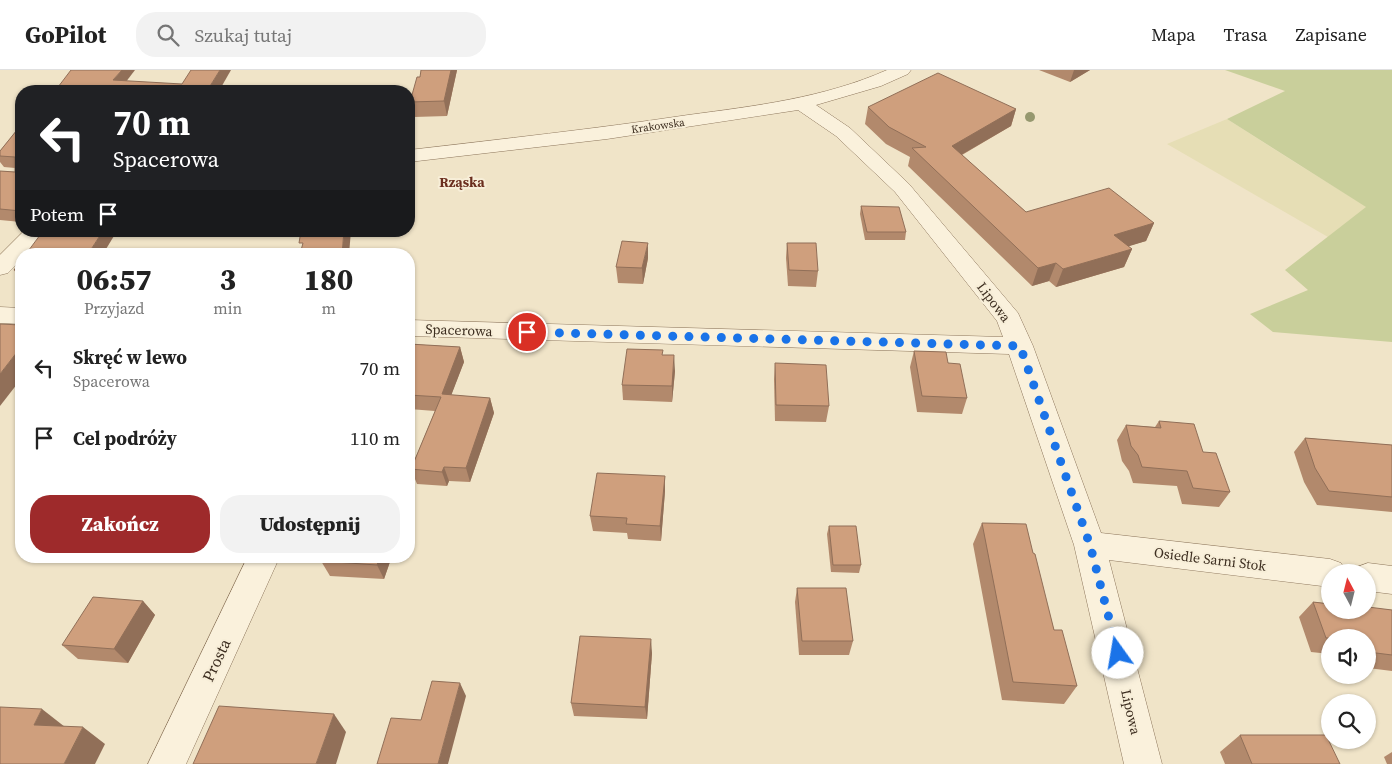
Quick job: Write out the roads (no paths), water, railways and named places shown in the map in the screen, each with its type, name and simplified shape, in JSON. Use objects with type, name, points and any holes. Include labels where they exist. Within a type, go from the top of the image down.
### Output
[{"type":"street","name":"Krakowska","points":[[415,155],[607,133],[802,104],[875,82],[902,70]]},
{"type":"street","name":"Lipowa","points":[[802,104],[843,132],[878,163],[902,188],[1009,319],[1090,545],[1144,764]]},
{"type":"street","points":[[20,248],[31,237]]},
{"type":"street","points":[[0,268],[15,253]]},
{"type":"street","points":[[0,315],[15,316]]},
{"type":"street","name":"Spacerowa","points":[[415,328],[1020,346]]},
{"type":"street","name":"Osiedle Sarni Stok","points":[[1090,545],[1321,572]]},
{"type":"street","name":"Prosta","points":[[168,764],[261,563]]},
{"type":"street","points":[[1376,578],[1392,580]]},
{"type":"district","name":"Rząska","points":[[462,182]]}]
